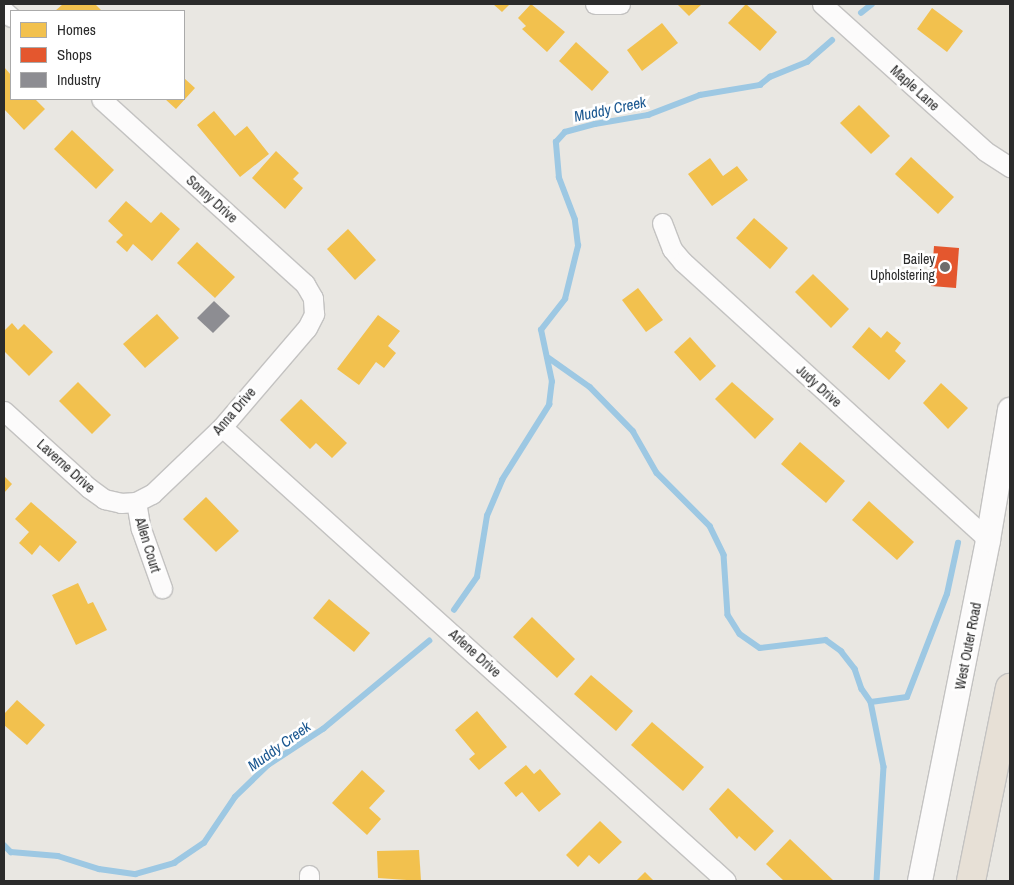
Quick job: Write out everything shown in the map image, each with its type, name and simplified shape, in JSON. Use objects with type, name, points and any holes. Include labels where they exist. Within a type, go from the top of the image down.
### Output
[{"type":"highway","points":[[971,881],[1010,688]]},
{"type":"street","name":"Maple Lane","points":[[822,4],[985,151],[1010,168]]},
{"type":"street","name":"Sonny Drive","points":[[102,100],[305,284],[315,305]]},
{"type":"street","name":"Judy Drive","points":[[662,223],[672,249],[682,262],[988,540]]},
{"type":"street","name":"Anna Drive","points":[[136,502],[152,494],[222,426],[307,328],[315,305]]},
{"type":"street","name":"Laverne Drive","points":[[4,410],[104,499],[120,503],[136,502]]},
{"type":"street","name":"West Outer Road","points":[[920,881],[988,540],[1010,410]]},
{"type":"street","name":"Arlene Drive","points":[[222,426],[726,881]]},
{"type":"street","name":"Allen Court","points":[[136,502],[141,529],[162,588]]},
{"type":"building: Homes","points":[[63,4],[95,4],[101,10],[56,10]]},
{"type":"building: Homes","points":[[493,4],[510,4],[502,12]]},
{"type":"building: Homes","points":[[531,4],[565,32],[547,52],[522,29],[526,26],[518,18]]},
{"type":"building: Homes","points":[[677,4],[702,4],[689,16]]},
{"type":"building: Homes","points":[[746,4],[777,32],[760,51],[728,23]]},
{"type":"building: Homes","points":[[932,8],[963,31],[947,52],[917,29]]},
{"type":"building: Homes","points":[[662,23],[678,43],[642,71],[627,50]]},
{"type":"building: Homes","points":[[576,42],[609,72],[592,91],[559,61]]},
{"type":"building: Homes","points":[[4,67],[10,74],[10,100],[36,100],[45,109],[24,130],[4,109]]},
{"type":"building: Homes","points":[[185,79],[195,88],[185,99]]},
{"type":"building: Homes","points":[[166,100],[184,100],[176,109]]},
{"type":"building: Homes","points":[[859,105],[890,136],[871,154],[840,123]]},
{"type":"building: Homes","points":[[214,111],[235,136],[247,126],[269,154],[240,177],[197,125]]},
{"type":"building: Homes","points":[[72,130],[114,170],[96,189],[54,149]]},
{"type":"building: Homes","points":[[276,151],[299,173],[293,179],[303,188],[285,209],[252,178]]},
{"type":"building: Homes","points":[[911,157],[954,197],[938,214],[895,174]]},
{"type":"building: Homes","points":[[710,158],[723,176],[737,166],[748,180],[712,206],[688,174]]},
{"type":"building: Homes","points":[[126,201],[151,223],[161,212],[180,229],[152,261],[133,244],[127,252],[116,242],[123,235],[108,221]]},
{"type":"building: Homes","points":[[754,218],[788,248],[770,269],[736,238]]},
{"type":"building: Homes","points":[[348,229],[376,260],[355,280],[327,249]]},
{"type":"building: Homes","points":[[197,242],[235,277],[215,298],[177,263]]},
{"type":"building: Homes","points":[[813,274],[849,309],[831,328],[795,292]]},
{"type":"building: Homes","points":[[638,288],[663,320],[646,332],[622,300]]},
{"type":"building: Homes","points":[[157,314],[179,338],[145,368],[123,344]]},
{"type":"building: Homes","points":[[378,315],[400,331],[388,346],[396,353],[384,368],[376,362],[359,385],[337,369]]},
{"type":"building: Homes","points":[[12,323],[18,330],[24,324],[53,352],[29,376],[4,351],[4,331]]},
{"type":"building: Homes","points":[[869,327],[881,338],[887,331],[901,343],[895,351],[906,361],[889,380],[852,347]]},
{"type":"building: Homes","points":[[690,337],[716,366],[700,381],[674,352]]},
{"type":"building: Homes","points":[[78,382],[111,415],[92,434],[59,401]]},
{"type":"building: Homes","points":[[732,382],[774,419],[755,439],[715,399]]},
{"type":"building: Homes","points":[[941,383],[968,408],[948,429],[923,403]]},
{"type":"building: Homes","points":[[301,399],[347,443],[332,458],[316,443],[310,449],[280,420]]},
{"type":"building: Homes","points":[[800,442],[845,481],[826,503],[781,464]]},
{"type":"building: Homes","points":[[4,476],[12,484],[4,493]]},
{"type":"building: Homes","points":[[206,497],[239,531],[216,552],[183,519]]},
{"type":"building: Homes","points":[[869,501],[914,542],[897,560],[852,520]]},
{"type":"building: Homes","points":[[31,502],[77,542],[59,562],[40,545],[32,555],[19,543],[29,532],[15,519]]},
{"type":"building: Homes","points":[[78,583],[88,604],[93,602],[107,630],[76,645],[52,595]]},
{"type":"building: Homes","points":[[329,599],[370,633],[354,652],[313,618]]},
{"type":"building: Homes","points":[[532,617],[575,659],[557,678],[513,637]]},
{"type":"building: Homes","points":[[591,675],[633,711],[616,731],[574,694]]},
{"type":"building: Homes","points":[[17,700],[45,725],[27,745],[4,725],[4,714]]},
{"type":"building: Homes","points":[[477,711],[507,747],[479,770],[469,759],[475,754],[455,730]]},
{"type":"building: Homes","points":[[652,722],[704,767],[683,791],[631,745]]},
{"type":"building: Homes","points":[[526,765],[534,774],[540,769],[561,794],[539,812],[522,792],[516,797],[504,783]]},
{"type":"building: Homes","points":[[362,770],[385,791],[369,808],[381,819],[367,835],[332,803]]},
{"type":"building: Homes","points":[[728,788],[774,831],[755,851],[739,836],[737,839],[709,809]]},
{"type":"building: Homes","points":[[600,821],[622,842],[599,864],[589,855],[578,867],[566,855]]},
{"type":"building: Homes","points":[[790,839],[834,881],[784,881],[766,864]]},
{"type":"building: Homes","points":[[419,850],[421,881],[378,878],[377,851]]},
{"type":"building: Homes","points":[[645,872],[654,881],[636,881]]},
{"type":"building: Shops","name":"Bailey Upholstering","points":[[934,246],[959,248],[956,288],[931,286]]},
{"type":"building: Industry","points":[[214,301],[230,316],[213,333],[197,318]]},
{"type":"waterway","name":"Muddy Creek","points":[[861,13],[872,4]]},
{"type":"waterway","name":"Muddy Creek","points":[[454,610],[477,577],[487,516],[502,480],[549,405],[552,382],[541,330],[565,299],[578,246],[575,220],[559,178],[556,142],[565,132],[595,124],[648,115],[700,95],[760,85],[770,77],[807,62],[832,40]]},
{"type":"waterway","points":[[549,358],[590,387],[633,431],[657,473],[710,526],[724,555],[728,615],[740,634],[760,648],[826,640],[841,651],[855,669],[862,689],[871,702],[884,767],[877,881]]},
{"type":"waterway","points":[[871,702],[907,697],[947,594],[958,543]]},
{"type":"waterway","name":"Muddy Creek","points":[[4,845],[11,852],[58,856],[99,869],[136,874],[174,863],[204,843],[235,797],[268,765],[323,729],[429,641]]},
{"type":"place","name":"Bailey Upholstering","points":[[945,267]]}]
